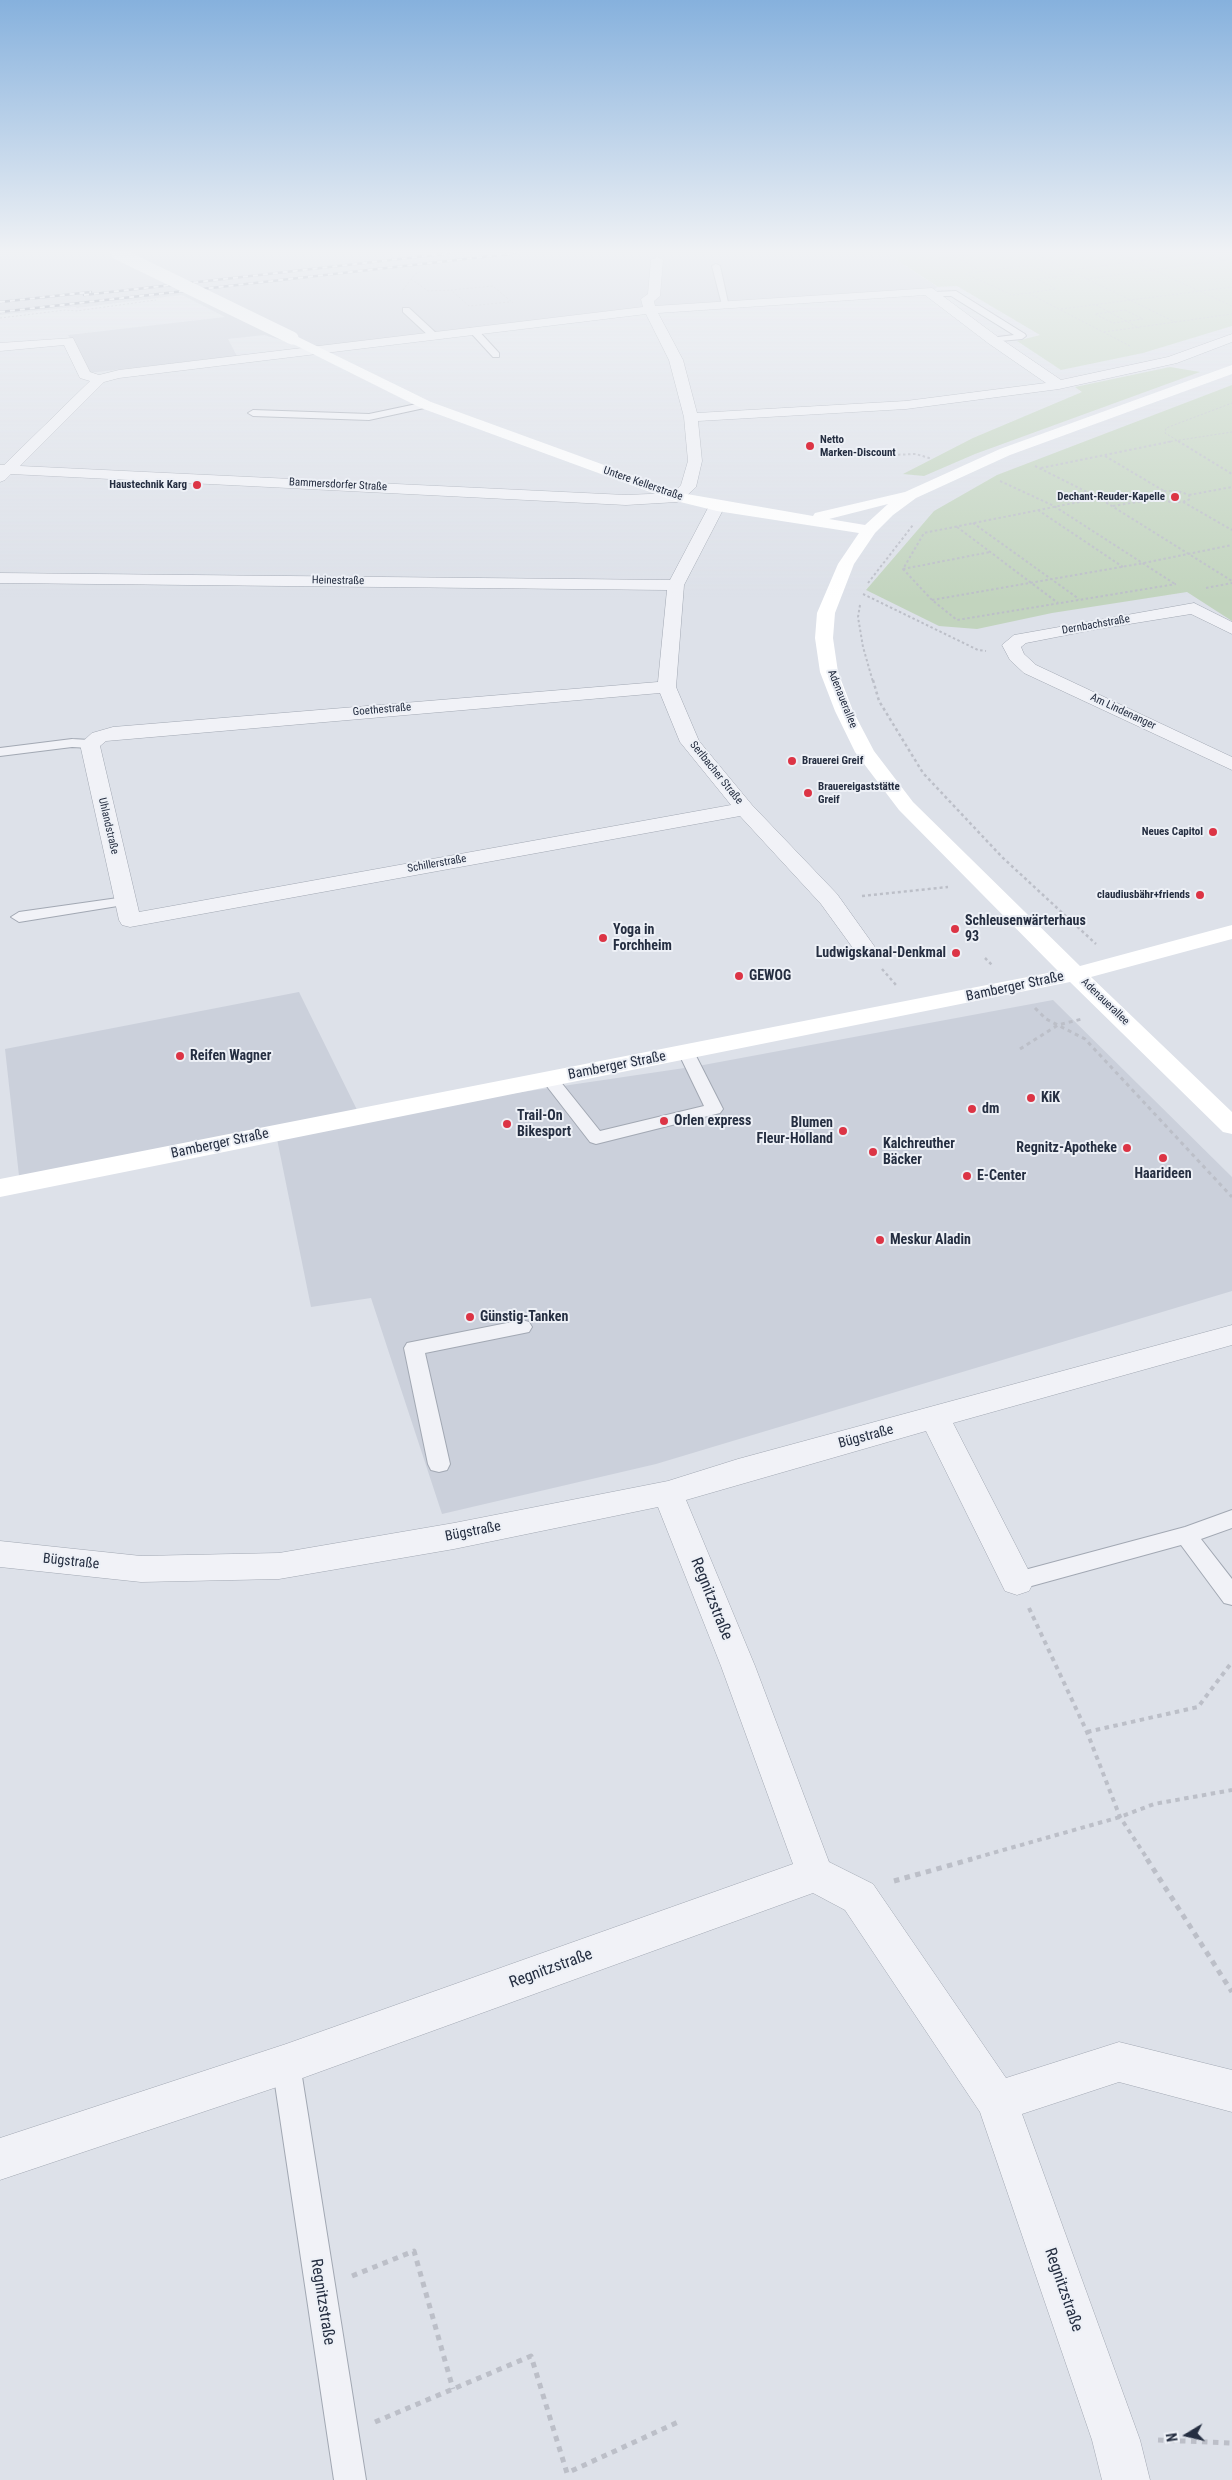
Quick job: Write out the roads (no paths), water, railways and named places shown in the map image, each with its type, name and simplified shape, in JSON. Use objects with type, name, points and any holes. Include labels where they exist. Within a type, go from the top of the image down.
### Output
[{"type":"main road","name":"Untere Kellerstraße","points":[[353,369],[426,405],[677,497],[717,506],[870,530]]},
{"type":"main road","name":"Adenauerallee","points":[[1232,369],[1005,452],[911,495],[887,512],[870,530],[846,564],[826,613],[824,638],[829,672],[844,711],[865,752],[906,806],[1232,1126]]},
{"type":"main road","points":[[790,517],[828,516],[872,503],[911,495]]},
{"type":"main road","name":"Bamberger Straße","points":[[0,1188],[326,1122],[550,1080],[1014,988],[1076,974],[1232,932]]},
{"type":"street","points":[[82,369],[85,375],[99,379]]},
{"type":"street","points":[[3,472],[99,379],[126,372],[154,369]]},
{"type":"street","points":[[677,497],[688,487],[695,462],[691,417],[678,369]]},
{"type":"street","points":[[1035,369],[1059,385]]},
{"type":"street","points":[[691,417],[794,414],[906,405],[1059,385],[1132,369]]},
{"type":"street","name":"Bammersdorfer Straße","points":[[3,472],[626,500],[677,497]]},
{"type":"street","name":"Serlbacher Straße","points":[[717,506],[676,585],[667,687],[690,742],[745,809],[829,899],[866,950]]},
{"type":"street","name":"Heinestraße","points":[[0,578],[676,585]]},
{"type":"street","name":"Dernbachstraße","points":[[1016,656],[1011,644],[1020,639],[1194,608],[1232,629]]},
{"type":"street","name":"Am Lindenanger","points":[[1016,656],[1030,669],[1232,764]]},
{"type":"street","name":"Goethestraße","points":[[94,740],[113,733],[667,687]]},
{"type":"street","name":"Uhlandstraße","points":[[94,740],[127,910]]},
{"type":"street","name":"Schillerstraße","points":[[127,910],[745,809]]},
{"type":"street","name":"Bügstraße","points":[[0,1554],[141,1569],[279,1566],[454,1536],[668,1494],[738,1471],[1232,1335]]},
{"type":"street","points":[[935,1418],[1017,1581]]},
{"type":"street","name":"Regnitzstraße","points":[[668,1494],[738,1666],[815,1874],[859,1896],[996,2101],[1116,2440],[1126,2480]]},
{"type":"street","name":"Regnitzstraße","points":[[0,2159],[286,2064],[815,1874]]},
{"type":"street","points":[[996,2101],[1119,2062],[1232,2091]]},
{"type":"lane","points":[[253,413],[369,417],[426,405]]},
{"type":"lane","points":[[0,752],[94,740]]},
{"type":"lane","points":[[19,916],[127,910]]},
{"type":"lane","points":[[550,1080],[596,1138],[714,1109],[686,1052]]},
{"type":"lane","points":[[439,1464],[414,1348],[522,1327]]},
{"type":"lane","points":[[1017,1581],[1186,1535],[1232,1519]]},
{"type":"lane","points":[[1186,1535],[1232,1596]]},
{"type":"lane","name":"Regnitzstraße","points":[[286,2064],[350,2480]]},
{"type":"place","name":"Netto Marken-Discount","points":[[810,446]]},
{"type":"place","name":"Haustechnik Karg","points":[[197,485]]},
{"type":"place","name":"Dechant-Reuder-Kapelle","points":[[1175,497]]},
{"type":"place","name":"Brauerei Greif","points":[[792,761]]},
{"type":"place","name":"Brauereigaststätte Greif","points":[[808,793]]},
{"type":"place","name":"Neues Capitol","points":[[1213,832]]},
{"type":"place","name":"claudiusbähr+friends","points":[[1200,895]]},
{"type":"place","name":"Schleusenwärterhaus 93","points":[[955,929]]},
{"type":"place","name":"Yoga in Forchheim","points":[[603,938]]},
{"type":"place","name":"Ludwigskanal-Denkmal","points":[[956,953]]},
{"type":"place","name":"GEWOG","points":[[739,976]]},
{"type":"place","name":"Reifen Wagner","points":[[180,1056]]},
{"type":"place","name":"KiK","points":[[1031,1098]]},
{"type":"place","name":"dm","points":[[972,1109]]},
{"type":"place","name":"Orlen express","points":[[664,1121]]},
{"type":"place","name":"Trail-On Bikesport","points":[[507,1124]]},
{"type":"place","name":"Blumen Fleur-Holland","points":[[843,1131]]},
{"type":"place","name":"Regnitz-Apotheke","points":[[1127,1148]]},
{"type":"place","name":"Kalchreuther Bäcker","points":[[873,1152]]},
{"type":"place","name":"Haarideen","points":[[1163,1158]]},
{"type":"place","name":"E-Center","points":[[967,1176]]},
{"type":"place","name":"Meskur Aladin","points":[[880,1240]]},
{"type":"place","name":"Günstig-Tanken","points":[[470,1317]]}]
